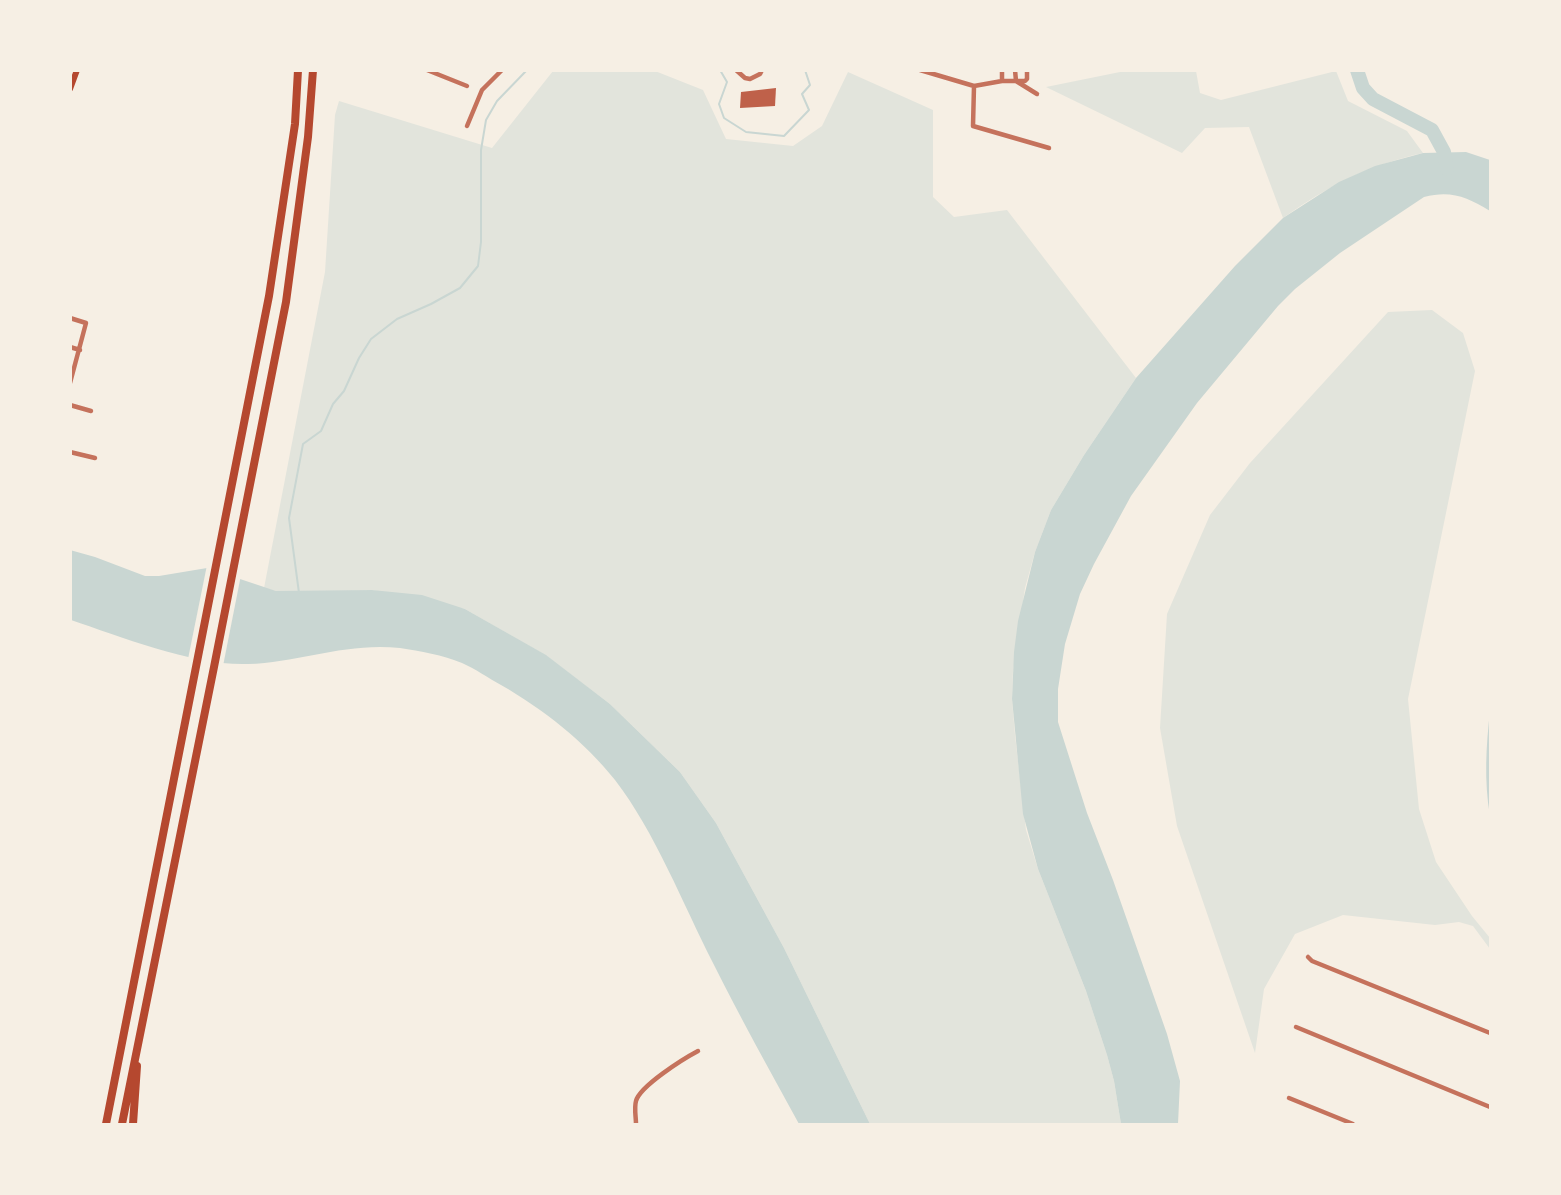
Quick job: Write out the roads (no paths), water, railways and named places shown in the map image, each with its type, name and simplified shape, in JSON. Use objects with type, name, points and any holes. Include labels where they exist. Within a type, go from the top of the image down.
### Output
[{"type":"highway","points":[[106,1125],[187,720],[281,222],[295,124],[298,70]]},
{"type":"highway","points":[[122,1125],[286,302],[309,137],[313,70]]},
{"type":"highway","points":[[133,1125],[140,1030]]},
{"type":"main road","points":[[70,89],[77,70]]},
{"type":"street","points":[[427,70],[467,86]]},
{"type":"street","points":[[467,126],[482,90],[502,70]]},
{"type":"street","points":[[736,70],[745,78],[750,79],[760,74],[762,70]]},
{"type":"street","points":[[920,70],[974,86],[1026,80],[1027,70]]},
{"type":"street","points":[[1002,70],[1002,81]]},
{"type":"street","points":[[1015,70],[1016,81]]},
{"type":"street","points":[[1016,81],[1037,94]]},
{"type":"street","points":[[974,86],[973,126],[1049,148]]},
{"type":"street","points":[[70,318],[86,323],[70,382]]},
{"type":"street","points":[[70,347],[80,350]]},
{"type":"street","points":[[70,405],[92,411]]},
{"type":"street","points":[[70,452],[94,458]]},
{"type":"street","points":[[1308,957],[1312,961],[1491,1033]]},
{"type":"street","points":[[1296,1028],[1491,1107]]},
{"type":"street","points":[[636,1125],[635,1102],[639,1094],[669,1068],[698,1051]]},
{"type":"street","points":[[1288,1098],[1353,1125]]},
{"type":"waterway","points":[[299,593],[289,518],[303,444],[321,431],[333,404],[344,391],[359,358],[371,339],[397,319],[460,288],[478,266],[481,242],[481,150],[486,120],[497,101],[527,70]]},
{"type":"waterway","points":[[720,70],[727,82],[719,104],[724,118],[746,132],[784,136],[809,110],[802,94],[810,85],[805,70]]},
{"type":"waterway","points":[[1357,70],[1363,88],[1373,99],[1432,130],[1444,152],[1447,169]]}]
